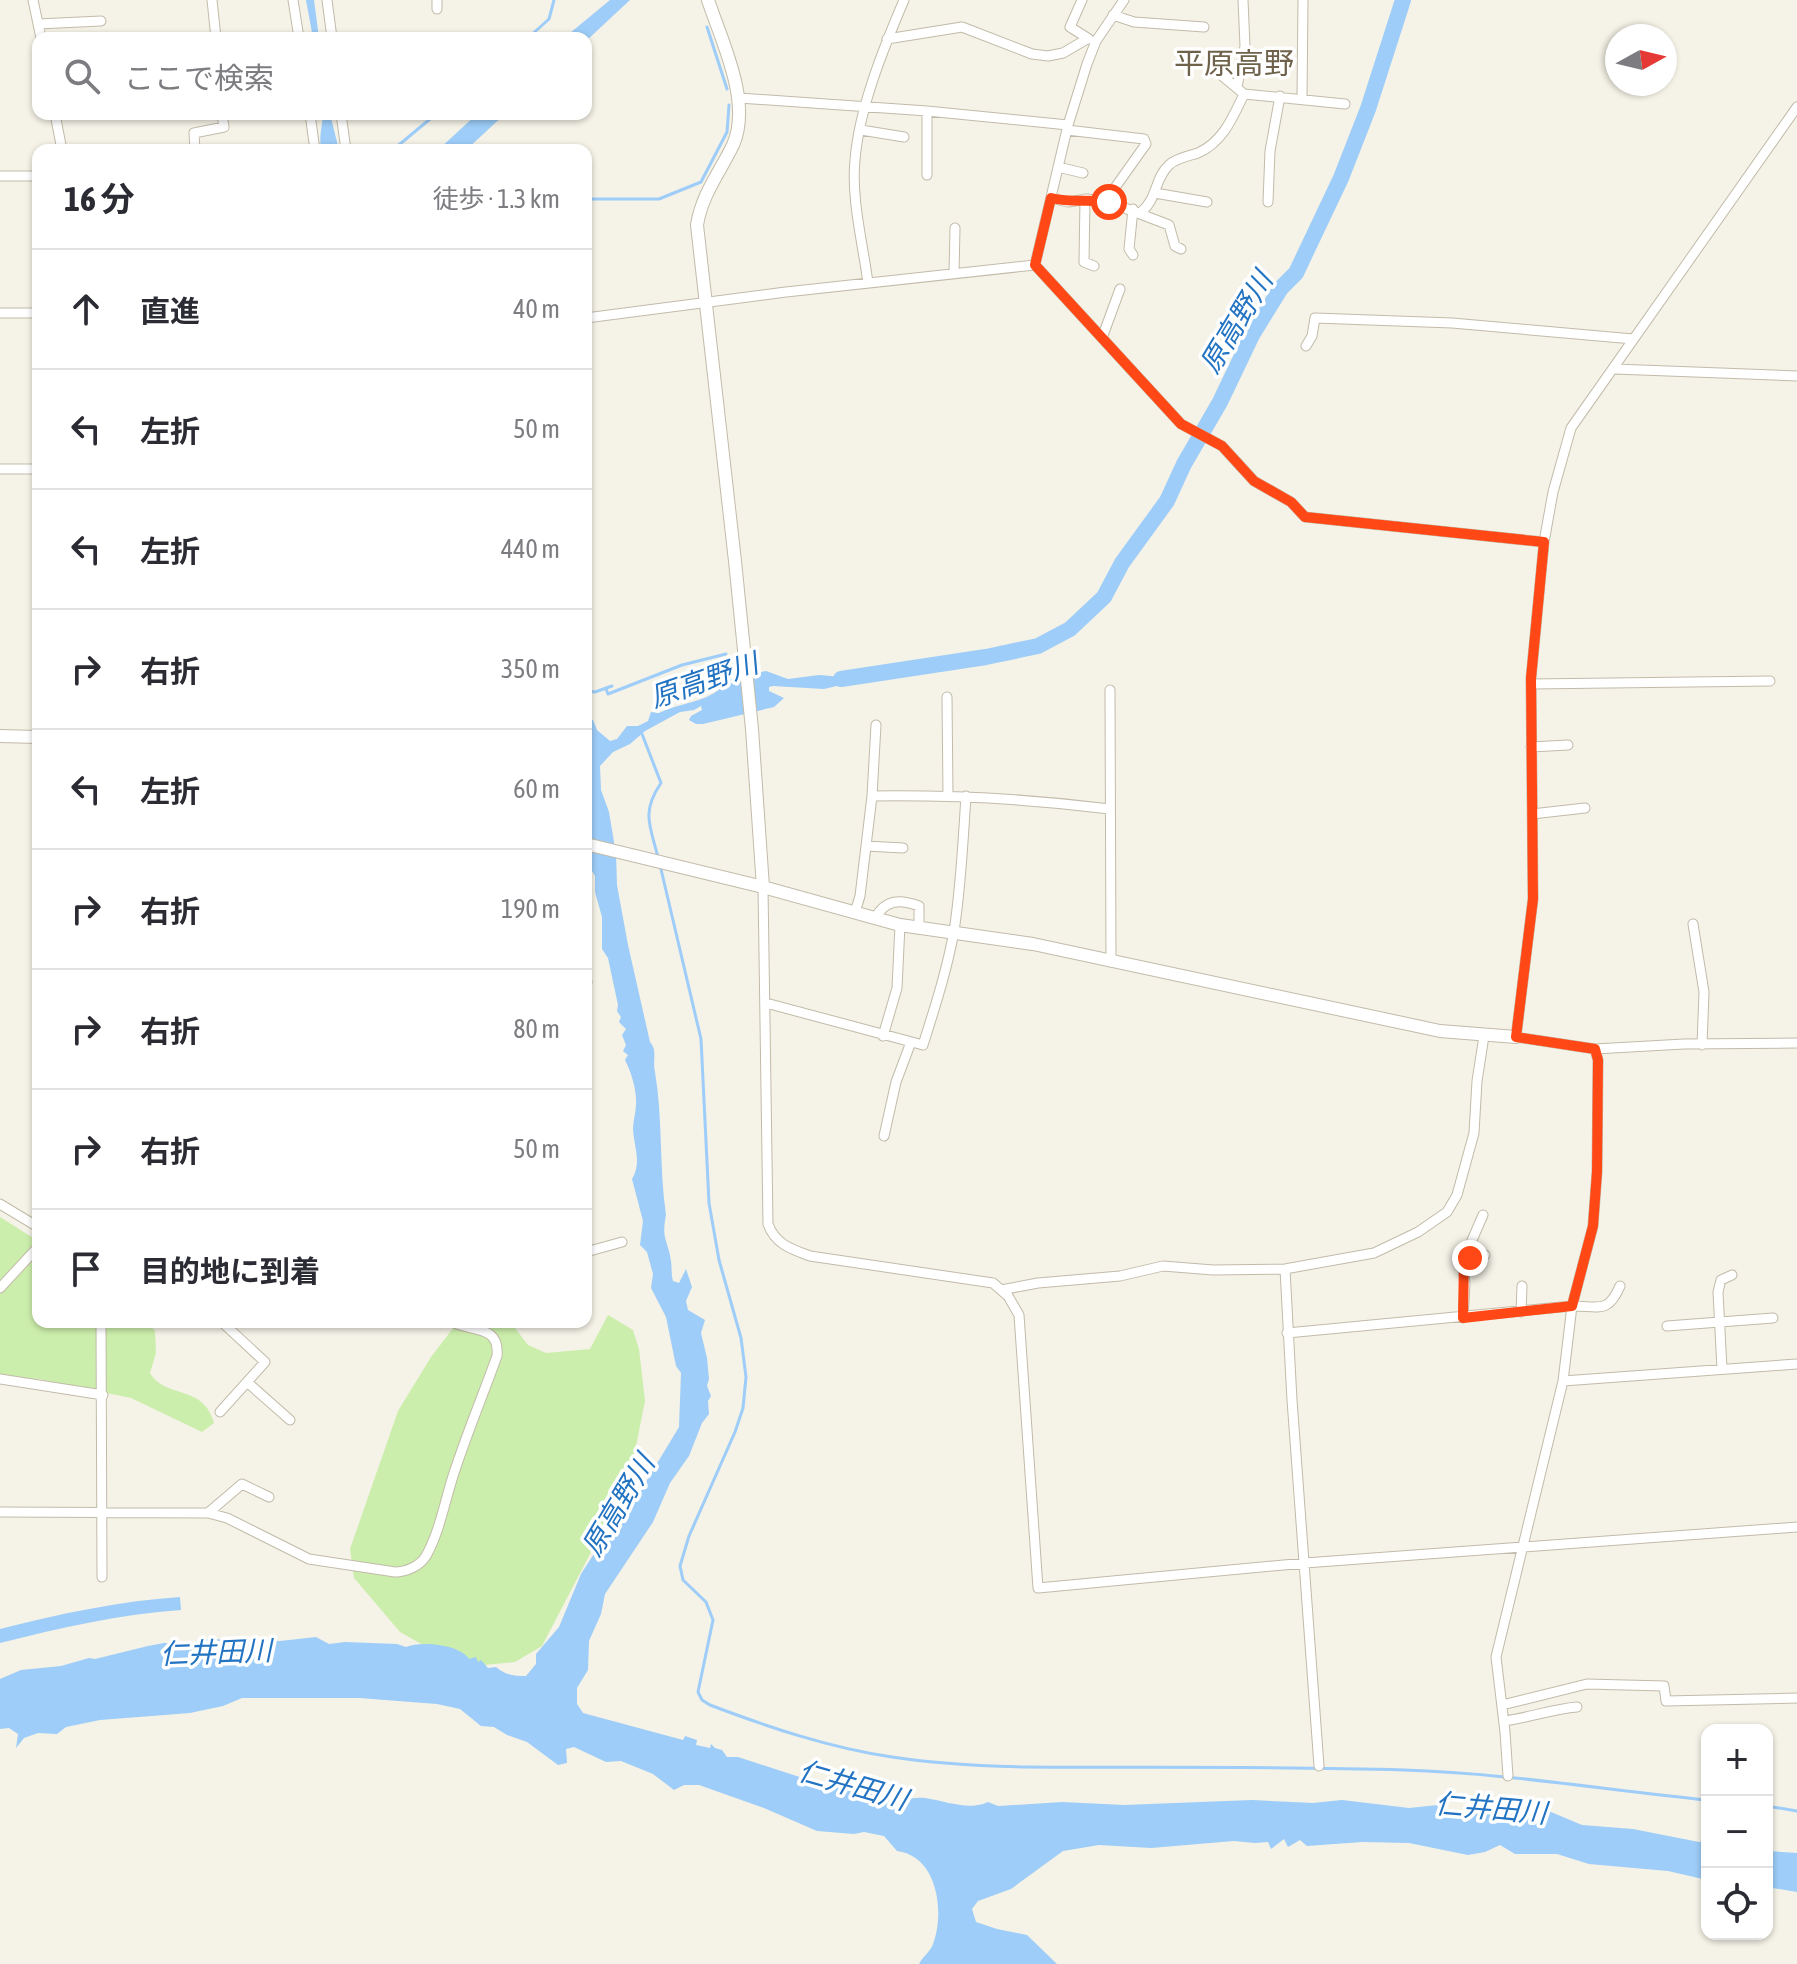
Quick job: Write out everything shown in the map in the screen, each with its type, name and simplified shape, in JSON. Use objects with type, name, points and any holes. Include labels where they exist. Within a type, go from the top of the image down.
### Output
[{"type":"street","points":[[33,0],[40,32]]},
{"type":"street","points":[[212,0],[215,32]]},
{"type":"street","points":[[293,0],[298,32]]},
{"type":"street","points":[[327,0],[331,32]]},
{"type":"street","points":[[708,0],[739,98],[737,134],[704,196],[699,213],[698,245],[752,729],[763,887],[766,1147],[768,1224],[772,1235],[782,1244],[810,1256],[993,1283],[1008,1296],[1019,1315],[1038,1588],[1305,1563],[1797,1527]]},
{"type":"street","points":[[868,283],[854,162],[866,107],[887,39],[904,0]]},
{"type":"street","points":[[1082,0],[1070,27],[1091,40]]},
{"type":"street","points":[[887,39],[962,27],[1032,54],[1048,56],[1063,53],[1091,40],[1124,0]]},
{"type":"street","points":[[1136,211],[1150,205],[1162,174],[1173,161],[1214,145],[1240,90],[1245,46],[1243,0]]},
{"type":"street","points":[[1302,98],[1303,0]]},
{"type":"street","points":[[1113,15],[1134,22],[1204,27]]},
{"type":"street","points":[[38,24],[101,21]]},
{"type":"street","points":[[1035,265],[1091,40]]},
{"type":"street","points":[[1220,74],[1240,90],[1345,104]]},
{"type":"street","points":[[1268,202],[1270,151],[1280,96]]},
{"type":"street","points":[[739,98],[927,111],[1144,139],[1146,144],[1114,189],[1109,202]]},
{"type":"street","points":[[1516,1037],[1533,899],[1531,684],[1544,542],[1553,492],[1571,428],[1797,107]]},
{"type":"street","points":[[927,111],[927,175]]},
{"type":"street","points":[[56,120],[61,144]]},
{"type":"street","points":[[195,144],[194,133],[224,127],[223,120]]},
{"type":"street","points":[[311,120],[314,144]]},
{"type":"street","points":[[342,120],[345,144]]},
{"type":"street","points":[[861,130],[904,137]]},
{"type":"street","points":[[1058,167],[1083,173]]},
{"type":"street","points":[[0,176],[32,176]]},
{"type":"street","points":[[1155,193],[1207,202]]},
{"type":"street","points":[[1051,198],[1068,202],[1085,199],[1109,202],[1136,211],[1169,225],[1174,243],[1181,249]]},
{"type":"street","points":[[1085,199],[1084,262],[1094,266]]},
{"type":"street","points":[[1133,255],[1129,249],[1136,211]]},
{"type":"street","points":[[954,273],[955,228]]},
{"type":"street","points":[[592,317],[1035,265]]},
{"type":"street","points":[[1035,265],[1181,424],[1222,446],[1254,481],[1291,502],[1305,517],[1544,542]]},
{"type":"street","points":[[1102,338],[1120,289]]},
{"type":"street","points":[[0,313],[32,313]]},
{"type":"street","points":[[1306,346],[1312,336],[1315,318],[1452,323],[1633,339]]},
{"type":"street","points":[[1615,369],[1797,376]]},
{"type":"street","points":[[0,469],[32,469]]},
{"type":"street","points":[[1531,684],[1770,681]]},
{"type":"street","points":[[1110,690],[1111,962]]},
{"type":"street","points":[[947,697],[948,795]]},
{"type":"street","points":[[855,912],[872,796],[876,725]]},
{"type":"street","points":[[0,736],[32,737]]},
{"type":"street","points":[[1531,747],[1568,745]]},
{"type":"street","points":[[872,796],[948,795],[1058,802],[1110,809]]},
{"type":"street","points":[[766,1003],[923,1045],[945,976],[953,933],[959,896],[966,796]]},
{"type":"street","points":[[1532,814],[1585,808]]},
{"type":"street","points":[[592,846],[763,887],[900,925],[1033,944],[1440,1031],[1516,1037],[1595,1049],[1797,1043]]},
{"type":"street","points":[[866,846],[903,848]]},
{"type":"street","points":[[875,918],[884,906],[900,901],[919,906],[919,928]]},
{"type":"street","points":[[1693,924],[1704,992],[1702,1045]]},
{"type":"street","points":[[883,1036],[897,988],[900,925]]},
{"type":"street","points":[[1001,1290],[1038,1283],[1120,1276],[1163,1266],[1213,1270],[1285,1269],[1374,1253],[1418,1232],[1447,1212],[1457,1195],[1474,1133],[1484,1036]]},
{"type":"street","points":[[884,1136],[896,1082],[911,1042]]},
{"type":"street","points":[[1508,1776],[1496,1657],[1563,1381],[1572,1306],[1593,1226],[1597,1172],[1598,1060],[1595,1049]]},
{"type":"street","points":[[0,1204],[32,1223]]},
{"type":"street","points":[[1463,1318],[1464,1258],[1483,1215]]},
{"type":"street","points":[[592,1250],[622,1242]]},
{"type":"street","points":[[0,1288],[32,1253]]},
{"type":"street","points":[[1464,1258],[1485,1255]]},
{"type":"street","points":[[1285,1269],[1319,1766]]},
{"type":"street","points":[[1722,1369],[1719,1284],[1732,1275]]},
{"type":"street","points":[[1521,1312],[1522,1286]]},
{"type":"street","points":[[1287,1333],[1611,1305],[1620,1286]]},
{"type":"street","points":[[1667,1326],[1773,1318]]},
{"type":"street","points":[[101,1328],[102,1577]]},
{"type":"street","points":[[220,1412],[265,1362],[231,1328]]},
{"type":"street","points":[[0,1512],[208,1513],[227,1518],[318,1561],[404,1572],[425,1557],[437,1529],[498,1349],[497,1340],[492,1334],[472,1328]]},
{"type":"street","points":[[1563,1381],[1797,1364]]},
{"type":"street","points":[[0,1379],[103,1395]]},
{"type":"street","points":[[247,1382],[290,1420]]},
{"type":"street","points":[[208,1513],[242,1484],[269,1497]]},
{"type":"street","points":[[1502,1705],[1587,1684],[1664,1686],[1666,1701],[1797,1698]]},
{"type":"street","points":[[1504,1721],[1524,1719],[1551,1709],[1577,1707]]},
{"type":"green space","points":[[0,1217],[32,1237],[32,1328],[152,1328],[156,1353],[150,1373],[165,1386],[202,1402],[214,1423],[202,1432],[131,1398],[39,1379],[0,1376]]},
{"type":"green space","points":[[608,1315],[633,1330],[639,1349],[645,1401],[635,1451],[602,1531],[542,1646],[515,1662],[484,1665],[448,1659],[400,1632],[354,1578],[350,1549],[398,1411],[431,1357],[453,1328],[515,1328],[528,1345],[546,1353],[590,1349]]},
{"type":"water","points":[[306,0],[314,0],[318,32],[312,32]]},
{"type":"water","points":[[610,0],[630,0],[592,35],[592,32],[571,32]]},
{"type":"water","points":[[322,120],[332,120],[338,144],[321,144]]},
{"type":"water","points":[[470,120],[498,120],[472,144],[444,144]]},
{"type":"water","name":"仁井田川","points":[[766,671],[788,679],[819,675],[843,677],[872,671],[824,689],[769,687],[769,691],[784,698],[774,707],[703,724],[689,720],[702,710],[701,706],[680,712],[613,752],[600,766],[601,790],[609,812],[617,885],[628,945],[654,1053],[665,1235],[673,1281],[679,1283],[686,1269],[692,1287],[686,1301],[688,1310],[705,1320],[701,1333],[711,1396],[708,1401],[709,1414],[702,1423],[689,1456],[670,1483],[653,1522],[605,1594],[601,1614],[589,1641],[588,1670],[577,1688],[577,1704],[583,1713],[683,1740],[685,1736],[697,1740],[696,1745],[710,1748],[711,1744],[727,1757],[738,1757],[812,1781],[900,1799],[924,1798],[965,1805],[988,1802],[998,1806],[1062,1802],[1124,1805],[1342,1800],[1409,1808],[1438,1805],[1448,1811],[1499,1812],[1527,1818],[1551,1812],[1582,1825],[1633,1829],[1701,1842],[1701,1879],[1668,1871],[1589,1864],[1557,1854],[1515,1854],[1500,1845],[1468,1855],[1409,1843],[1307,1846],[1300,1840],[1288,1847],[1284,1839],[1271,1849],[1268,1842],[1234,1841],[1151,1848],[1099,1845],[1063,1851],[1011,1889],[978,1901],[972,1909],[976,1922],[1027,1935],[1057,1964],[919,1964],[932,1947],[937,1931],[935,1888],[922,1863],[911,1855],[897,1851],[884,1836],[864,1832],[817,1831],[699,1785],[684,1785],[674,1790],[653,1774],[621,1761],[606,1762],[574,1747],[566,1749],[567,1763],[558,1765],[527,1742],[494,1727],[481,1726],[460,1709],[437,1704],[359,1698],[242,1698],[223,1706],[190,1713],[100,1720],[66,1727],[57,1734],[38,1733],[24,1738],[16,1748],[18,1734],[9,1728],[0,1729],[0,1679],[21,1670],[61,1666],[164,1643],[188,1644],[204,1639],[280,1641],[316,1637],[329,1644],[439,1645],[457,1650],[469,1659],[476,1657],[488,1668],[496,1667],[514,1675],[526,1676],[536,1664],[536,1654],[559,1627],[581,1574],[604,1538],[617,1528],[629,1510],[679,1427],[681,1373],[676,1366],[666,1317],[651,1288],[653,1274],[647,1252],[640,1245],[643,1221],[632,1179],[637,1161],[633,1129],[636,1099],[625,1060],[628,1055],[623,1051],[626,1045],[622,1035],[626,1029],[619,1022],[621,1017],[617,1011],[608,958],[602,949],[602,917],[592,871],[592,720],[597,730],[610,741],[617,739],[627,726],[638,726],[648,721],[651,712],[659,713],[706,697],[729,679]]},
{"type":"water","points":[[180,1597],[181,1610],[113,1618],[0,1643],[0,1629],[89,1609]]},
{"type":"water","points":[[1773,1851],[1797,1853],[1797,1892],[1773,1888]]},
{"type":"waterway","points":[[535,32],[549,19],[554,0]]},
{"type":"waterway","name":"原高野川","points":[[841,679],[1038,646],[1070,629],[1104,597],[1122,563],[1167,501],[1252,335],[1281,288],[1296,273],[1341,178],[1368,109],[1403,0]]},
{"type":"waterway","points":[[707,27],[727,89]]},
{"type":"waterway","points":[[592,199],[659,199],[701,182],[727,132],[729,105]]},
{"type":"waterway","points":[[400,144],[429,120]]},
{"type":"waterway","points":[[606,689],[608,694],[682,665],[726,654]]},
{"type":"waterway","points":[[592,692],[612,686]]},
{"type":"waterway","points":[[642,734],[661,783],[649,811],[658,857]]},
{"type":"waterway","points":[[660,865],[701,1039],[709,1203],[719,1260],[741,1338],[746,1377],[743,1408],[735,1432],[689,1536],[680,1566],[683,1580],[706,1602],[713,1620],[698,1692],[702,1700],[800,1736],[869,1753],[925,1761],[1026,1767],[1404,1770],[1518,1778],[1701,1799]]},
{"type":"waterway","points":[[1773,1807],[1797,1811]]},
{"type":"district","name":"平原高野","points":[[1234,63]]},
{"type":"route","points":[[1109,202],[1087,199],[1068,202],[1051,198],[1035,265],[1181,424],[1222,446],[1254,481],[1291,502],[1305,517],[1544,542],[1531,678],[1533,899],[1516,1037],[1595,1049],[1598,1060],[1597,1172],[1593,1226],[1572,1306],[1463,1318],[1465,1284],[1462,1266],[1464,1258],[1470,1258]]}]
